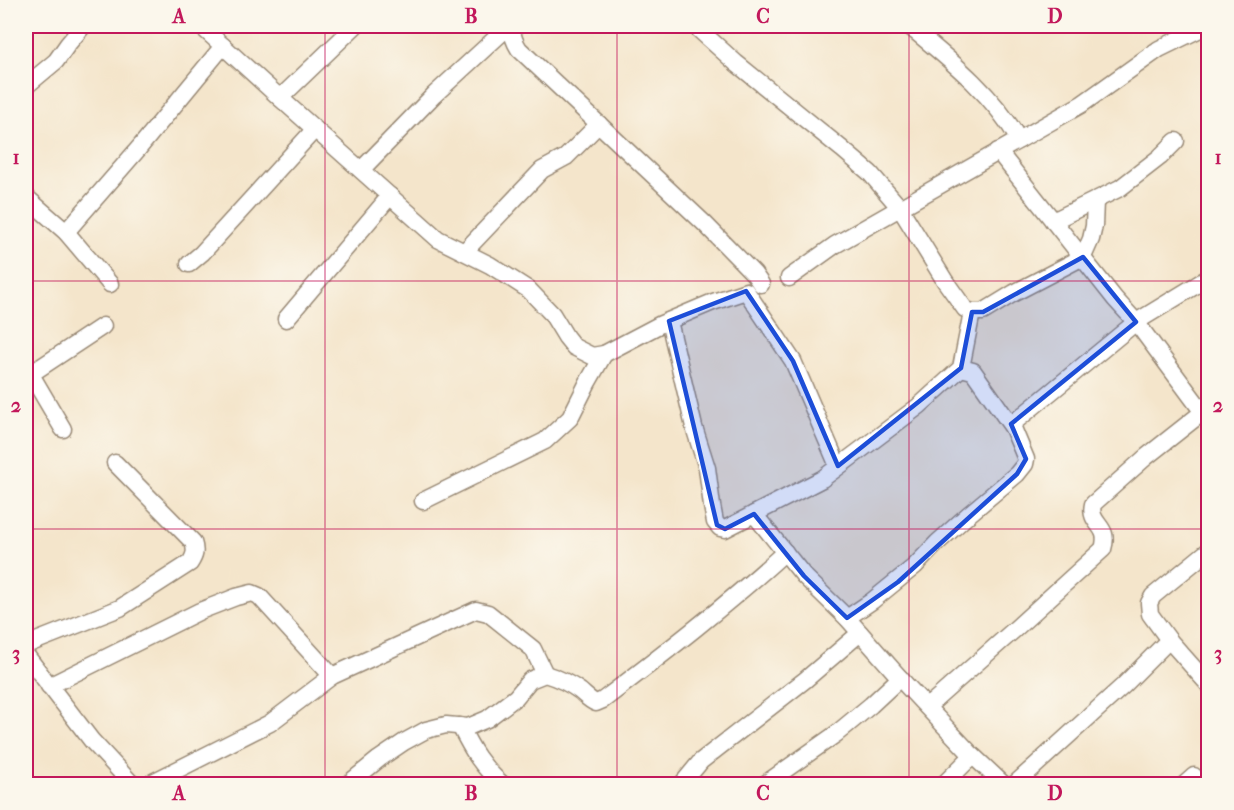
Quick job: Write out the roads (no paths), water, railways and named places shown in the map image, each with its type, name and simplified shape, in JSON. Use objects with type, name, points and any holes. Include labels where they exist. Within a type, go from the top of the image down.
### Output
[{"type":"street","points":[[26,86],[56,61],[83,26]]},
{"type":"street","points":[[201,26],[438,239],[490,265],[529,290],[552,314],[574,347],[592,356],[604,354],[669,321],[746,291],[793,361],[838,466]]},
{"type":"street","points":[[280,98],[355,26]]},
{"type":"street","points":[[511,26],[514,41],[519,49],[705,224],[761,284]]},
{"type":"street","points":[[361,170],[434,95],[511,26]]},
{"type":"street","points":[[695,26],[736,63],[870,173],[900,208],[965,309],[972,312],[983,312],[1083,257],[1094,226],[1095,201]]},
{"type":"street","points":[[909,26],[968,76],[1010,123],[1019,140]]},
{"type":"street","points":[[789,278],[835,245],[1082,104],[1159,49],[1206,26]]},
{"type":"street","points":[[66,232],[223,46]]},
{"type":"street","points":[[465,251],[542,170],[566,157],[599,124]]},
{"type":"street","points":[[189,264],[202,253],[315,129]]},
{"type":"street","points":[[1053,220],[1120,188],[1176,141]]},
{"type":"street","points":[[927,707],[1103,549],[1105,536],[1103,529],[1093,518],[1091,511],[1093,504],[1146,457],[1206,415],[1136,322],[1115,299],[998,151]]},
{"type":"street","points":[[286,319],[390,196]]},
{"type":"street","points":[[26,197],[66,232],[110,284]]},
{"type":"street","points":[[1013,428],[1013,423],[1136,322],[1209,278]]},
{"type":"street","points":[[669,321],[694,427],[707,468],[717,525],[725,529],[822,479],[919,406],[961,368],[972,312]]},
{"type":"street","points":[[63,429],[27,372],[103,326]]},
{"type":"street","points":[[423,501],[545,441],[570,418],[604,354]]},
{"type":"street","points":[[847,618],[898,582],[944,536],[1017,474],[1025,464],[1026,459],[1013,428],[973,371],[961,368]]},
{"type":"street","points":[[115,463],[193,542],[194,556],[190,563],[120,608],[26,653],[92,741],[132,784]]},
{"type":"street","points":[[754,514],[804,576],[847,618],[972,756],[1003,784]]},
{"type":"street","points":[[1209,551],[1153,596],[1149,603],[1149,614],[1209,684]]},
{"type":"street","points":[[348,784],[379,759],[426,730],[446,725],[468,727],[487,719],[516,697],[531,680],[545,674],[561,678],[589,700],[596,703],[603,700],[690,633],[785,552]]},
{"type":"street","points":[[50,686],[200,611],[252,593],[259,596],[332,676]]},
{"type":"street","points":[[149,784],[270,723],[332,676],[476,610],[488,613],[533,649],[545,674]]},
{"type":"street","points":[[682,784],[701,761],[805,680],[860,633]]},
{"type":"street","points":[[1015,784],[1123,686],[1169,640]]},
{"type":"street","points":[[765,784],[836,734],[900,678]]},
{"type":"street","points":[[460,726],[478,760],[502,784]]},
{"type":"street","points":[[944,784],[972,756]]}]
